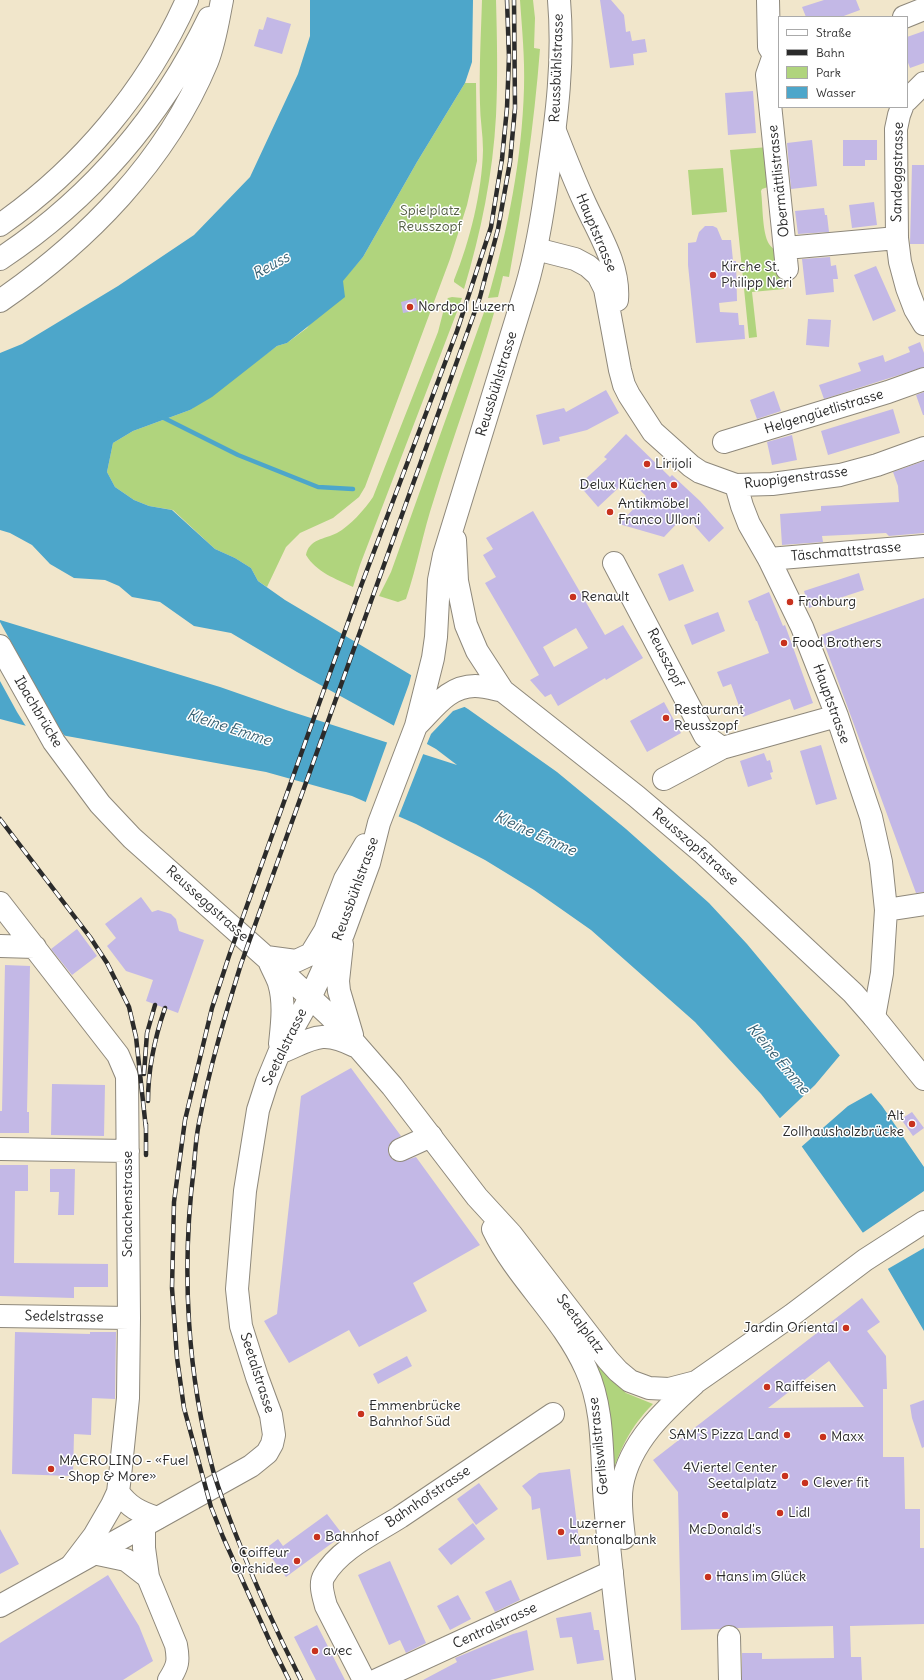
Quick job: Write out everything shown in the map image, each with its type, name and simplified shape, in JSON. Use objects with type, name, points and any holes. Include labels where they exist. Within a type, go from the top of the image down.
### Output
[{"type":"main road","points":[[0,225],[50,186],[87,149],[106,127],[131,95],[154,61],[187,0]]},
{"type":"main road","points":[[0,259],[17,248],[70,205],[109,168],[171,87],[193,50],[218,0]]},
{"type":"main road","points":[[6,296],[45,269],[76,242],[129,187],[162,143],[189,101],[208,60],[222,0]]},
{"type":"main road","name":"Reussbühlstrasse","points":[[310,998],[326,963],[343,934],[369,863],[379,823],[416,726],[431,672],[436,637],[440,570],[526,288],[536,249],[555,131],[561,63],[561,20],[559,0]]},
{"type":"main road","name":"Obermättlistrasse","points":[[768,0],[769,47],[777,56],[767,75],[787,258]]},
{"type":"main road","points":[[906,16],[924,9]]},
{"type":"main road","points":[[908,99],[924,83]]},
{"type":"main road","name":"Sandeggstrasse","points":[[902,108],[898,115],[896,129],[897,238],[900,262],[906,288],[924,324]]},
{"type":"main road","name":"Hauptstrasse","points":[[555,131],[569,170],[596,224],[613,266],[618,290],[615,339]]},
{"type":"main road","name":"Sandeggstrasse","points":[[787,258],[897,238]]},
{"type":"main road","name":"Hauptstrasse","points":[[536,249],[575,259],[588,266],[598,275],[605,289],[624,385],[637,408],[653,432],[691,466],[710,476],[736,485],[749,524],[769,558],[802,627],[837,716],[871,817],[881,862],[886,910],[882,973],[874,1017]]},
{"type":"main road","name":"Helgengüetlistrasse","points":[[724,442],[888,392],[924,379]]},
{"type":"main road","name":"Ruopigenstrasse","points":[[736,485],[772,484],[840,475],[877,465],[924,448]]},
{"type":"main road","name":"Reusszopfstrasse","points":[[455,521],[457,581],[461,608],[471,638],[503,692],[632,793],[702,852],[825,966],[874,1017],[924,1079]]},
{"type":"main road","name":"Täschmattstrasse","points":[[769,558],[924,546]]},
{"type":"main road","name":"Reusszopf","points":[[614,563],[705,736],[722,748]]},
{"type":"main road","name":"Ibachbrücke","points":[[0,646],[34,709],[65,757]]},
{"type":"main road","name":"Reusszopfstrasse","points":[[416,726],[446,695],[462,687],[476,686],[503,692]]},
{"type":"main road","points":[[664,779],[722,748],[837,716]]},
{"type":"main road","name":"Reusseggstrasse","points":[[65,757],[100,804],[132,838],[330,1016],[355,1046]]},
{"type":"main road","points":[[266,957],[296,961],[311,954],[325,932],[345,879],[379,823]]},
{"type":"main road","name":"Schachenstrasse","points":[[0,903],[118,1055],[127,1076],[129,1318],[128,1398],[118,1492],[94,1536],[72,1565]]},
{"type":"main road","points":[[886,910],[924,904]]},
{"type":"main road","points":[[343,934],[338,991],[355,1046]]},
{"type":"main road","points":[[0,946],[35,947]]},
{"type":"main road","points":[[266,957],[279,982],[282,998],[283,1018],[279,1053],[323,1036],[337,1038],[355,1046]]},
{"type":"main road","name":"Seetalstrasse","points":[[0,1606],[251,1466],[267,1453],[272,1444],[274,1435],[271,1415],[241,1326],[237,1289],[245,1192],[250,1154],[262,1095],[279,1053],[310,998]]},
{"type":"main road","name":"Seetalplatz","points":[[355,1046],[392,1086],[432,1136],[477,1197],[511,1234],[608,1360],[624,1376],[642,1386],[656,1389],[669,1389],[696,1382],[792,1315],[869,1257],[924,1222]]},
{"type":"main road","points":[[400,1150],[432,1136]]},
{"type":"main road","points":[[0,1149],[128,1151]]},
{"type":"main road","name":"Gerliswilstrasse","points":[[477,1197],[500,1243],[567,1336],[587,1370],[594,1391],[600,1430],[605,1504],[624,1680]]},
{"type":"main road","name":"Sedelstrasse","points":[[0,1316],[129,1318]]},
{"type":"main road","name":"Gerliswilstrasse","points":[[639,1680],[621,1509],[622,1485],[634,1452],[647,1432],[663,1413],[696,1382]]},
{"type":"main road","name":"Bahnhofstrasse","points":[[364,1680],[326,1606],[323,1594],[323,1578],[331,1566],[359,1542],[391,1523],[553,1414]]},
{"type":"main road","points":[[118,1492],[124,1500],[150,1521],[144,1548],[148,1577],[176,1645],[178,1662],[169,1680]]},
{"type":"main road","points":[[93,1553],[126,1560],[148,1577]]},
{"type":"main road","name":"Centralstrasse","points":[[377,1680],[612,1573]]},
{"type":"main road","points":[[729,1637],[730,1680]]},
{"type":"green space","points":[[482,0],[496,0],[496,116],[489,181],[481,225],[464,289],[454,282],[454,280],[470,233],[478,199],[482,166],[483,144],[480,110],[480,52]]},
{"type":"green space","points":[[520,0],[533,0],[535,18],[534,48],[540,49],[535,106],[519,220],[509,277],[503,276],[498,297],[488,298],[502,246],[513,194],[523,115],[524,77]]},
{"type":"green space","name":"Spielplatz Reusszopf","points":[[465,83],[476,83],[477,161],[467,205],[450,259],[365,487],[359,497],[333,518],[300,533],[286,547],[267,587],[258,581],[251,568],[235,558],[215,549],[173,510],[149,506],[134,500],[115,487],[107,472],[113,443],[133,431],[190,410],[277,346],[287,343],[307,328],[342,281],[363,257],[417,162]]},
{"type":"green space","points":[[769,147],[771,186],[762,189],[761,191],[763,219],[765,233],[769,244],[782,257],[784,289],[752,292],[757,337],[749,338],[730,150]]},
{"type":"green space","points":[[723,168],[727,212],[692,215],[688,170]]},
{"type":"green space","points":[[448,298],[462,298],[360,565],[353,587],[333,578],[315,566],[306,555],[310,546],[318,540],[337,533],[352,522],[362,512],[373,497],[438,332],[446,301]]},
{"type":"green space","points":[[487,304],[494,313],[430,511],[406,599],[398,602],[379,596],[391,572]]},
{"type":"green space","points":[[578,1334],[614,1382],[626,1393],[653,1404],[632,1430],[622,1448],[610,1480]]},
{"type":"water","points":[[310,0],[473,0],[472,62],[465,83],[417,162],[363,257],[343,281],[345,297],[287,343],[277,346],[212,397],[190,410],[133,431],[113,443],[107,472],[115,487],[134,500],[149,506],[172,510],[215,549],[235,558],[251,568],[258,581],[285,600],[468,709],[557,772],[626,829],[709,903],[747,944],[882,1106],[924,1167],[924,1331],[885,1264],[800,1144],[761,1094],[695,1022],[591,930],[534,890],[485,860],[416,824],[352,796],[266,772],[61,735],[0,719],[0,620],[220,687],[286,710],[457,765],[436,749],[297,672],[231,633],[194,626],[160,602],[132,597],[119,586],[105,580],[74,578],[50,564],[32,545],[10,533],[0,530],[0,353],[22,344],[118,286],[194,235],[250,177],[298,74],[310,36]]},
{"type":"pier","points":[[0,622],[55,722],[66,738],[27,728],[17,712],[0,681]]},
{"type":"pier","points":[[412,672],[467,706],[453,711],[431,734],[426,746],[393,728]]},
{"type":"pier","points":[[388,740],[424,752],[398,818],[365,804]]},
{"type":"pier","points":[[841,1054],[873,1092],[848,1106],[800,1148],[778,1120],[815,1085]]},
{"type":"pier","points":[[924,1191],[924,1248],[886,1270],[861,1234]]},
{"type":"building","points":[[600,0],[611,0],[624,15],[626,32],[630,31],[632,41],[645,39],[647,52],[633,54],[634,65],[610,68]]},
{"type":"building","points":[[824,0],[856,0],[860,10],[844,16],[806,16],[802,7]]},
{"type":"building","points":[[267,17],[291,24],[282,54],[254,46],[259,29],[263,30]]},
{"type":"building","points":[[924,31],[924,63],[910,68],[908,63],[908,37]]},
{"type":"building","points":[[753,91],[756,133],[728,135],[725,93]]},
{"type":"building","points":[[812,140],[817,186],[791,189],[787,143]]},
{"type":"building","points":[[843,140],[877,140],[877,160],[865,160],[865,166],[843,166]]},
{"type":"building","points":[[912,165],[924,165],[924,244],[910,244]]},
{"type":"building","points":[[874,202],[877,225],[852,228],[849,205]]},
{"type":"building","points":[[824,208],[825,215],[827,215],[829,232],[798,234],[795,211]]},
{"type":"building","name":"Kirche St. Philipp Neri","points":[[705,226],[713,226],[717,228],[722,240],[731,240],[733,261],[736,261],[737,301],[719,303],[720,312],[738,313],[739,325],[744,325],[745,339],[696,343],[688,265],[688,243],[696,242],[699,232]]},
{"type":"building","points":[[830,257],[831,266],[836,265],[838,279],[833,279],[834,292],[806,295],[802,259]]},
{"type":"building","points":[[876,266],[896,311],[873,321],[854,275]]},
{"type":"building","points":[[416,298],[419,310],[403,313],[401,302]]},
{"type":"building","points":[[808,319],[831,320],[829,347],[806,345]]},
{"type":"building","points":[[920,342],[924,353],[924,367],[824,399],[819,385],[861,371],[858,363],[883,355],[885,362],[910,352],[908,347]]},
{"type":"building","points":[[606,390],[619,413],[587,430],[559,437],[560,441],[543,445],[536,415],[564,408],[566,412]]},
{"type":"building","points":[[774,391],[781,411],[757,419],[750,400]]},
{"type":"building","points":[[924,392],[924,415],[923,415],[916,395]]},
{"type":"building","points":[[893,409],[900,433],[828,455],[821,431]]},
{"type":"building","points":[[626,434],[670,477],[672,475],[700,501],[724,528],[709,542],[685,515],[664,537],[619,524],[646,496],[628,479],[598,507],[579,485],[607,459],[604,457]]},
{"type":"building","points":[[792,435],[797,460],[772,465],[767,442]]},
{"type":"building","points":[[924,461],[924,533],[889,536],[886,533],[822,536],[823,542],[782,545],[780,514],[821,511],[821,506],[899,502],[898,486],[893,472]]},
{"type":"building","points":[[533,511],[605,635],[623,625],[643,658],[606,680],[605,678],[558,706],[551,694],[545,697],[530,680],[539,675],[485,583],[496,577],[483,555],[493,549],[486,538]],"holes":[[[576,628],[588,648],[554,667],[543,647]]]},
{"type":"building","points":[[683,564],[694,591],[669,601],[658,574]]},
{"type":"building","points":[[859,573],[864,590],[809,608],[804,591]]},
{"type":"building","points":[[769,592],[783,626],[785,625],[813,703],[794,710],[790,699],[743,717],[731,684],[723,687],[717,672],[769,653],[748,601]]},
{"type":"building","points":[[924,598],[924,892],[916,893],[821,635]]},
{"type":"building","points":[[718,612],[725,631],[692,645],[684,625]]},
{"type":"building","points":[[664,702],[681,733],[647,752],[630,721]]},
{"type":"building","points":[[821,745],[837,799],[816,805],[800,751]]},
{"type":"building","points":[[764,753],[767,761],[770,760],[773,772],[770,773],[772,779],[748,787],[740,761]]},
{"type":"building","points":[[141,897],[152,912],[158,910],[171,914],[176,919],[179,931],[204,940],[178,1013],[146,1001],[153,980],[126,971],[107,946],[116,938],[105,924]]},
{"type":"building","points":[[77,929],[97,956],[72,975],[51,949]]},
{"type":"building","points":[[5,965],[30,966],[27,1112],[29,1112],[29,1133],[0,1133],[0,1111],[2,1111]]},
{"type":"building","points":[[351,1068],[401,1136],[390,1143],[388,1149],[389,1155],[393,1160],[399,1162],[416,1157],[480,1245],[413,1283],[427,1311],[359,1347],[349,1330],[289,1363],[264,1321],[277,1314],[301,1096]]},
{"type":"building","points":[[52,1084],[105,1085],[104,1136],[51,1135]]},
{"type":"building","name":"Alt Zollhausholzbrücke","points":[[912,1112],[924,1128],[913,1136],[901,1119]]},
{"type":"building","points":[[0,1165],[28,1165],[28,1191],[15,1191],[14,1263],[108,1264],[108,1287],[74,1287],[74,1298],[0,1296]]},
{"type":"building","points":[[50,1169],[75,1169],[74,1215],[58,1215],[59,1192],[50,1192]]},
{"type":"building","name":"4Viertel Center Seetalplatz","points":[[862,1298],[880,1322],[867,1331],[886,1356],[887,1389],[883,1389],[883,1457],[904,1457],[905,1509],[920,1509],[920,1548],[924,1548],[924,1624],[850,1626],[851,1657],[861,1657],[862,1680],[742,1680],[742,1653],[762,1653],[762,1659],[834,1658],[833,1626],[737,1628],[728,1625],[720,1629],[681,1630],[678,1492],[653,1460]],"holes":[[[829,1361],[864,1407],[768,1408]]]},
{"type":"building","points":[[15,1332],[90,1334],[90,1332],[116,1332],[115,1399],[92,1398],[91,1435],[74,1434],[73,1476],[12,1474]]},
{"type":"building","points":[[407,1356],[412,1366],[378,1384],[373,1374]]},
{"type":"building","points":[[924,1400],[924,1447],[922,1448],[912,1418],[910,1405]]},
{"type":"building","name":"Luzerner Kantonalbank","points":[[570,1469],[581,1556],[547,1560],[540,1508],[532,1510],[531,1497],[522,1486],[539,1473]]},
{"type":"building","points":[[479,1483],[498,1509],[476,1525],[457,1499]]},
{"type":"building","points":[[327,1514],[343,1535],[286,1577],[265,1549],[278,1539],[283,1546]]},
{"type":"building","points":[[473,1523],[485,1539],[451,1565],[438,1549]]},
{"type":"building","points":[[0,1529],[19,1564],[0,1574]]},
{"type":"building","points":[[390,1561],[426,1643],[406,1653],[400,1640],[389,1645],[358,1575]]},
{"type":"building","points":[[108,1575],[139,1626],[153,1661],[123,1680],[0,1680],[0,1643]]},
{"type":"building","points":[[511,1580],[520,1600],[495,1612],[485,1592]]},
{"type":"building","points":[[458,1595],[471,1619],[450,1630],[437,1606]]},
{"type":"building","points":[[591,1612],[594,1630],[599,1630],[604,1660],[577,1664],[572,1637],[560,1638],[556,1618]]},
{"type":"building","points":[[317,1625],[345,1680],[316,1680],[294,1637]]},
{"type":"building","points":[[527,1630],[534,1670],[490,1680],[423,1680],[457,1662],[455,1658],[513,1634]]},
{"type":"waterway","points":[[159,415],[238,455],[318,487],[353,489]]},
{"type":"railway","points":[[289,1680],[271,1644],[211,1507],[184,1408],[177,1358],[172,1288],[174,1202],[185,1120],[212,1008],[229,956],[361,586],[457,331],[491,227],[502,159],[507,108],[509,57],[507,0]]},
{"type":"railway","points":[[301,1680],[266,1606],[226,1509],[216,1481],[205,1437],[192,1360],[187,1283],[190,1205],[196,1139],[212,1063],[241,964],[480,297],[498,229],[510,162],[515,108],[514,0]]},
{"type":"railway","points":[[0,819],[90,937],[107,963],[129,1007],[136,1037],[146,1129]]},
{"type":"railway","points":[[144,1074],[147,1033],[155,1005]]},
{"type":"railway","points":[[148,1101],[149,1077],[153,1054],[158,1030],[165,1008]]},
{"type":"railway","points":[[146,1124],[146,1155]]},
{"type":"place","name":"Kirche St. Philipp Neri","points":[[713,275]]},
{"type":"place","name":"Nordpol Luzern","points":[[410,307]]},
{"type":"place","name":"Lirijoli","points":[[647,464]]},
{"type":"place","name":"Delux Küchen","points":[[674,485]]},
{"type":"place","name":"Antikmöbel Franco Ulloni","points":[[610,512]]},
{"type":"place","name":"Renault","points":[[573,597]]},
{"type":"place","name":"Frohburg","points":[[790,602]]},
{"type":"place","name":"Food Brothers","points":[[784,643]]},
{"type":"place","name":"Restaurant Reusszopf","points":[[666,718]]},
{"type":"place","name":"Alt Zollhausholzbrücke","points":[[912,1124]]},
{"type":"place","name":"Jardin Oriental","points":[[846,1328]]},
{"type":"place","name":"Raiffeisen","points":[[767,1387]]},
{"type":"place","name":"Emmenbrücke Bahnhof Süd","points":[[361,1414]]},
{"type":"place","name":"SAM'S Pizza Land","points":[[787,1435]]},
{"type":"place","name":"Maxx","points":[[823,1437]]},
{"type":"place","name":"MACROLINO - «Fuel - Shop & More»","points":[[51,1469]]},
{"type":"place","name":"4Viertel Center Seetalplatz","points":[[785,1476]]},
{"type":"place","name":"Clever fit","points":[[805,1483]]},
{"type":"place","name":"Lidl","points":[[780,1513]]},
{"type":"place","name":"McDonald's","points":[[725,1515]]},
{"type":"place","name":"Luzerner Kantonalbank","points":[[561,1532]]},
{"type":"place","name":"Bahnhof","points":[[317,1537]]},
{"type":"place","name":"Coiffeur Orchidee","points":[[297,1561]]},
{"type":"place","name":"Hans im Glück","points":[[708,1577]]},
{"type":"place","name":"avec","points":[[315,1651]]},
{"type":"water label","name":"Reuss","points":[[271,266]]},
{"type":"water label","name":"Kleine Emme","points":[[229,728]]},
{"type":"water label","name":"Kleine Emme","points":[[535,834]]},
{"type":"water label","name":"Kleine Emme","points":[[778,1059]]}]
